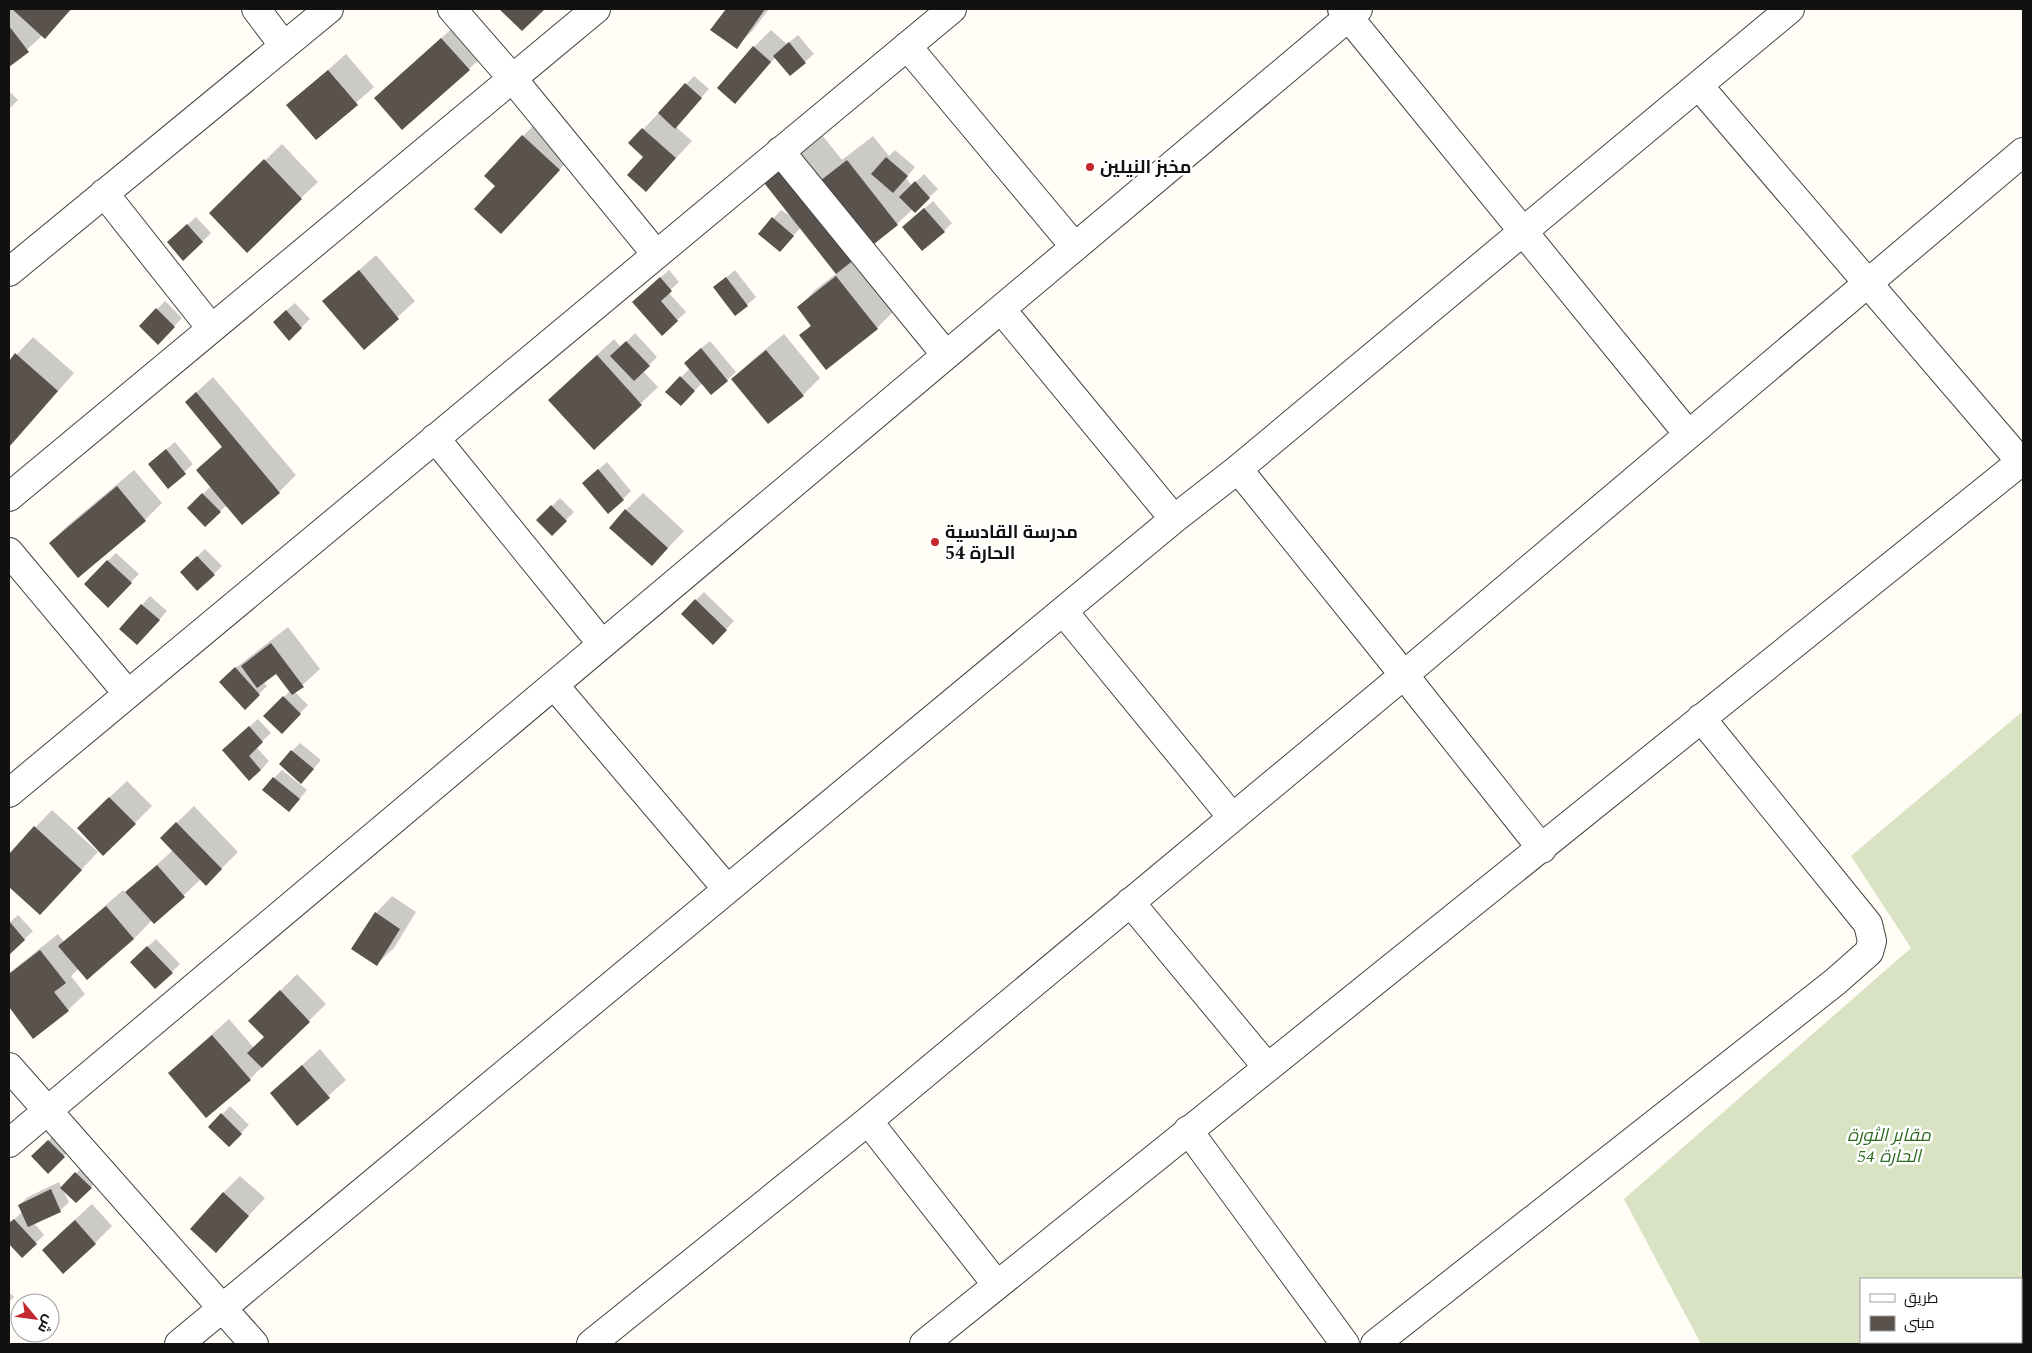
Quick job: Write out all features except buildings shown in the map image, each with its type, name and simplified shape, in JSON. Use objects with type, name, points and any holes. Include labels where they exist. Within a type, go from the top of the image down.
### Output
[{"type":"street","points":[[256,9],[284,46]]},
{"type":"street","points":[[9,272],[328,9]]},
{"type":"street","points":[[452,9],[512,78],[656,254]]},
{"type":"street","points":[[9,497],[596,9]]},
{"type":"street","points":[[9,793],[952,9]]},
{"type":"street","points":[[179,1344],[1174,519],[1238,469],[1790,9]]},
{"type":"street","points":[[9,1143],[1075,247],[1350,11],[1523,232],[1688,434]]},
{"type":"street","points":[[907,46],[1075,247]]},
{"type":"street","points":[[924,1344],[1188,1130],[1542,849],[1701,718],[2022,461],[1699,86]]},
{"type":"street","points":[[780,151],[946,355]]},
{"type":"street","points":[[592,1344],[868,1121],[1404,675],[2023,152]]},
{"type":"street","points":[[104,193],[211,328]]},
{"type":"street","points":[[1001,309],[1174,519]]},
{"type":"street","points":[[435,438],[602,644]]},
{"type":"street","points":[[1238,469],[1542,849]]},
{"type":"street","points":[[9,552],[128,694]]},
{"type":"street","points":[[1063,611],[1232,817]]},
{"type":"street","points":[[554,685],[727,889]]},
{"type":"street","points":[[1375,1344],[1835,982],[1869,952],[1872,941],[1868,924],[1701,718]]},
{"type":"street","points":[[1130,902],[1267,1068]]},
{"type":"street","points":[[9,1067],[254,1344]]},
{"type":"street","points":[[868,1121],[997,1285]]},
{"type":"street","points":[[1188,1130],[1344,1344]]},
{"type":"green space","name":"مقابر الثورة الحارة 54","points":[[2023,711],[2023,1344],[1701,1344],[1624,1199],[1911,948],[1851,856]]},
{"type":"place","name":"مخبز النيلين","points":[[1090,167]]},
{"type":"place","name":"مدرسة القادسية الحارة 54","points":[[935,542]]}]
